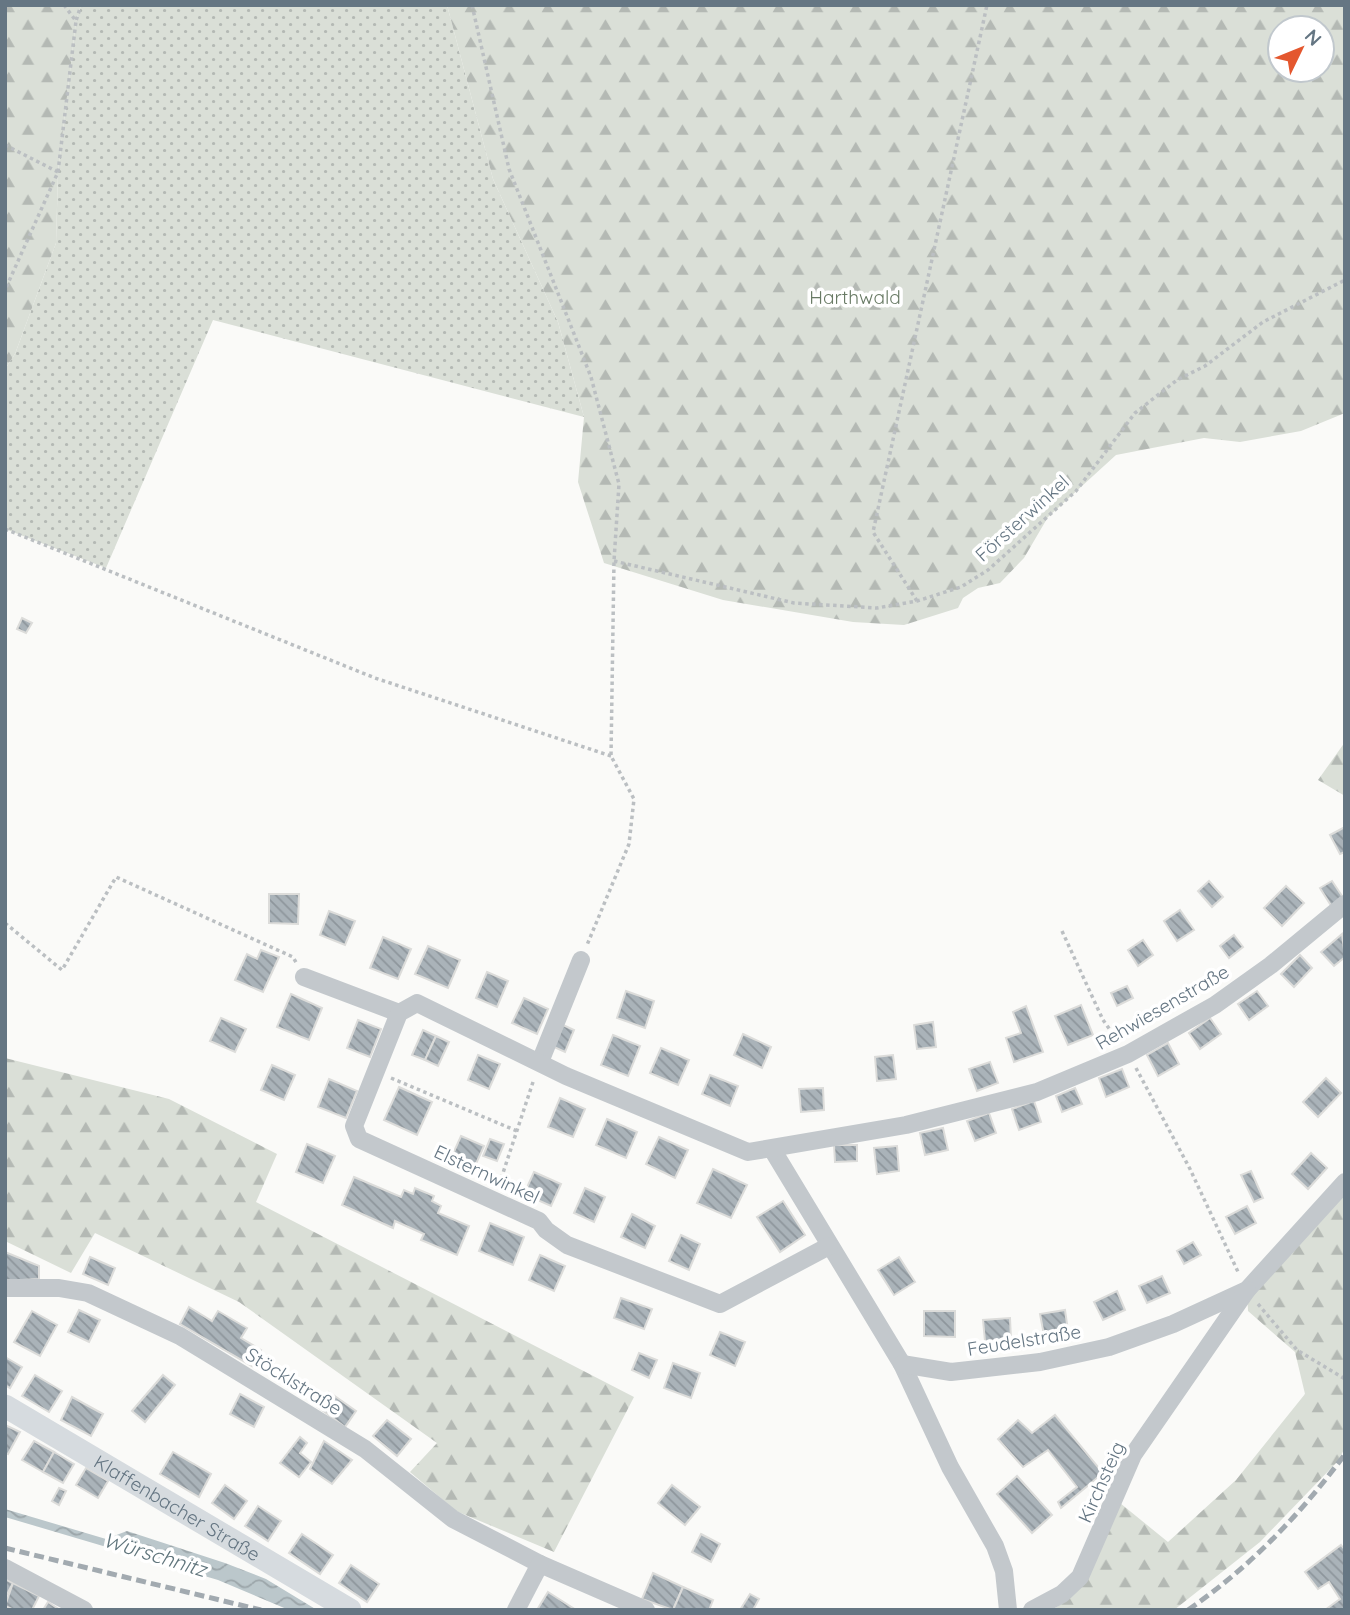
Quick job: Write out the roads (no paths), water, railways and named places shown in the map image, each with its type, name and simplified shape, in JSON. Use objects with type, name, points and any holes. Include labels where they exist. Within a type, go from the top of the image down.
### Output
[{"type":"main road","name":"Klaffenbacher Straße","points":[[5,1406],[349,1610]]},
{"type":"street","name":"Rehwiesenstraße","points":[[772,1149],[906,1125],[1037,1092],[1128,1055],[1215,1004],[1271,965],[1345,904]]},
{"type":"street","points":[[540,1062],[581,960]]},
{"type":"street","points":[[304,977],[399,1013],[417,1003],[566,1076],[748,1152],[772,1149],[902,1364],[950,1467],[995,1546],[1004,1571],[1009,1610]]},
{"type":"street","name":"Elsternwinkel","points":[[399,1013],[354,1126],[359,1139],[539,1221],[567,1245],[720,1304],[829,1246]]},
{"type":"street","name":"Feudelstraße","points":[[902,1364],[951,1372],[1040,1362],[1109,1347],[1251,1295],[1345,1182]]},
{"type":"street","name":"Stöcklstraße","points":[[5,1288],[59,1288],[88,1293],[180,1336],[365,1449],[453,1519],[540,1564],[646,1610]]},
{"type":"street","name":"Kirchsteig","points":[[1032,1610],[1062,1594],[1080,1577],[1133,1455],[1251,1295]]},
{"type":"street","points":[[516,1610],[540,1564]]},
{"type":"street","points":[[5,1568],[84,1610]]},
{"type":"water","name":"Würschnitz","points":[[5,1509],[106,1539],[127,1531],[266,1579],[317,1610],[289,1610],[218,1580],[5,1517]]},
{"type":"railway","points":[[1188,1610],[1232,1576],[1273,1539],[1345,1454]]},
{"type":"railway","points":[[5,1548],[261,1610]]},
{"type":"park label","name":"Harthwald","points":[[855,297]]}]
